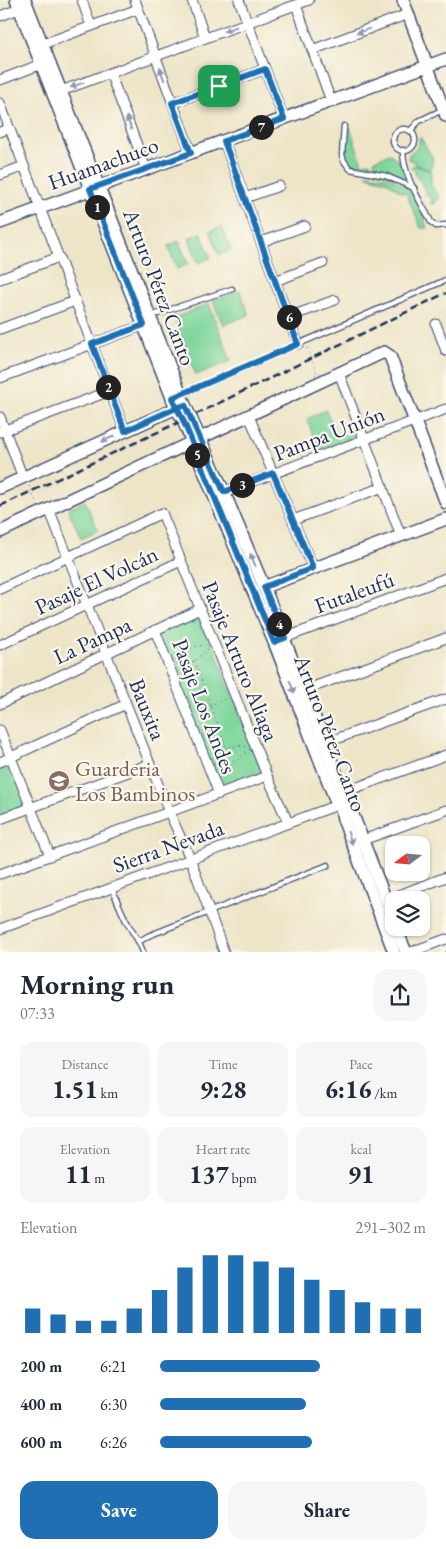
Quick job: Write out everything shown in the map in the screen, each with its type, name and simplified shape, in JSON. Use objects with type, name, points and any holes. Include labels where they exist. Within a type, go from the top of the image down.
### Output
[{"type":"main road","points":[[403,0],[445,112]]},
{"type":"main road","name":"Arturo Pérez Canto","points":[[20,3],[43,44],[45,63],[61,91],[95,188]]},
{"type":"main road","name":"Arturo Pérez Canto","points":[[20,3],[178,401],[280,640],[305,690],[345,799],[385,897]]},
{"type":"main road","name":"Huamachuco","points":[[0,222],[446,59]]},
{"type":"main road","points":[[0,532],[382,353],[387,353],[390,356],[446,504]]},
{"type":"main road","points":[[0,488],[125,431],[178,401]]},
{"type":"main road","name":"Arturo Pérez Canto","points":[[196,440],[224,492],[264,587],[280,640],[336,802],[345,799]]},
{"type":"main road","points":[[264,587],[446,519]]},
{"type":"main road","name":"Arturo Pérez Canto","points":[[345,799],[343,819],[394,952]]},
{"type":"main road","points":[[399,936],[406,952]]},
{"type":"street","points":[[82,0],[91,26]]},
{"type":"street","points":[[192,0],[205,38]]},
{"type":"street","points":[[240,0],[284,119]]},
{"type":"street","points":[[61,91],[308,0]]},
{"type":"street","points":[[0,16],[20,3]]},
{"type":"street","points":[[43,44],[91,26],[136,4],[191,153]]},
{"type":"street","points":[[296,5],[331,101]]},
{"type":"street","points":[[312,50],[408,14]]},
{"type":"street","points":[[0,80],[45,63]]},
{"type":"street","points":[[172,103],[265,69]]},
{"type":"street","points":[[110,73],[146,169]]},
{"type":"street","points":[[0,103],[125,431]]},
{"type":"street","points":[[0,132],[10,128]]},
{"type":"street","points":[[224,141],[301,346]]},
{"type":"street","name":"Huamachuco","points":[[0,175],[24,166]]},
{"type":"street","points":[[245,198],[279,186]]},
{"type":"street","points":[[261,242],[305,226]]},
{"type":"street","points":[[0,279],[59,257]]},
{"type":"street","points":[[275,280],[324,263]]},
{"type":"street","points":[[289,317],[336,300]]},
{"type":"street","points":[[0,329],[75,301]]},
{"type":"street","points":[[0,378],[92,344],[147,321]]},
{"type":"street","points":[[436,324],[446,351]]},
{"type":"street","points":[[339,373],[402,536]]},
{"type":"street","points":[[2,431],[110,391]]},
{"type":"street","name":"Pampa Unión","points":[[224,492],[446,409]]},
{"type":"street","points":[[249,416],[313,568]]},
{"type":"street","points":[[0,417],[2,431],[23,478]]},
{"type":"street","points":[[293,520],[383,487]]},
{"type":"street","name":"Bauxita","points":[[49,509],[169,812],[190,858],[224,952]]},
{"type":"street","name":"Pasaje Arturo Aliaga","points":[[68,558],[162,513],[267,776],[288,822]]},
{"type":"street","points":[[0,589],[68,558]]},
{"type":"street","name":"Pasaje El Volcán","points":[[0,645],[181,561]]},
{"type":"street","name":"Futaleufú","points":[[280,640],[446,578]]},
{"type":"street","name":"La Pampa","points":[[0,704],[200,609]]},
{"type":"street","name":"Pasaje Los Andes","points":[[155,630],[219,794]]},
{"type":"street","points":[[305,690],[446,638]]},
{"type":"street","points":[[326,743],[446,699]]},
{"type":"street","points":[[0,762],[126,704]]},
{"type":"street","points":[[0,730],[50,856]]},
{"type":"street","name":"Sierra Nevada","points":[[0,929],[288,822],[446,754]]},
{"type":"street","points":[[0,819],[150,764]]},
{"type":"street","points":[[0,874],[267,776]]},
{"type":"street","points":[[363,840],[446,810]]},
{"type":"street","points":[[409,891],[446,877]]},
{"type":"street","points":[[412,952],[446,939]]},
{"type":"lane","points":[[410,131],[419,122],[445,112]]},
{"type":"lane","points":[[344,126],[342,155],[350,169],[386,176],[414,188]]},
{"type":"lane","points":[[401,130],[410,131],[414,137],[414,144],[409,149],[403,150],[394,145],[394,136],[401,130]]},
{"type":"lane","points":[[403,150],[403,162],[431,222],[436,226],[446,225]]},
{"type":"lane","points":[[178,401],[446,280]]},
{"type":"lane","points":[[147,321],[232,289]]},
{"type":"lane","points":[[140,941],[148,936],[328,865]]},
{"type":"lane","points":[[112,887],[118,904],[131,929],[140,941],[143,952]]},
{"type":"path","points":[[301,346],[307,347],[317,374],[315,375],[320,373]]},
{"type":"path","points":[[23,478],[26,482],[24,483],[25,485],[28,484],[36,504]]},
{"type":"path","points":[[211,645],[207,652],[194,661],[171,664],[181,654],[193,647],[211,645]]},
{"type":"path","points":[[194,661],[226,747]]},
{"type":"path","points":[[191,714],[232,696]]},
{"type":"path","points":[[226,747],[252,747],[236,762],[224,764],[210,762],[217,753],[226,747]]},
{"type":"green space","points":[[350,127],[362,164],[370,162],[372,169],[354,165],[346,157],[345,151]]},
{"type":"green space","points":[[420,137],[433,158],[431,170],[416,165],[416,163],[408,159],[409,154],[417,148]]},
{"type":"green space","points":[[390,154],[400,162],[405,176],[403,178],[394,178],[375,170],[374,160]]},
{"type":"green space","points":[[413,165],[431,171],[431,185],[440,198],[434,204],[431,204],[432,199],[426,194],[420,179],[417,179],[416,171],[411,169]]},
{"type":"green space","points":[[367,174],[395,180],[412,192],[418,201],[427,228],[421,228],[406,193],[401,192],[386,181],[367,176]]},
{"type":"green space","points":[[222,227],[231,250],[219,255],[210,231]]},
{"type":"green space","points":[[201,233],[211,258],[198,263],[189,238]]},
{"type":"green space","points":[[179,241],[188,264],[177,269],[168,246]]},
{"type":"green space","points":[[240,290],[249,315],[223,325],[213,301]]},
{"type":"green space","points":[[209,304],[231,361],[196,375],[174,318]]},
{"type":"green space","points":[[326,410],[336,435],[352,428],[355,437],[319,451],[307,419]]},
{"type":"green space","points":[[85,501],[98,530],[81,538],[68,509]]},
{"type":"green space","points":[[201,614],[264,776],[220,791],[157,634]]},
{"type":"green space","points":[[10,760],[28,807],[0,818],[0,765]]},
{"type":"railway","points":[[0,506],[190,417],[446,293]]},
{"type":"place","name":"Guarderia Los Bambinos","points":[[59,781]]},
{"type":"route","points":[[219,86],[172,103],[191,153],[90,189],[144,325],[92,344],[125,431],[176,408],[185,405],[224,492],[273,473],[313,568],[264,587],[285,638],[274,642],[183,420],[176,408],[172,398],[298,344],[224,141],[284,119],[265,69],[219,86]]}]
